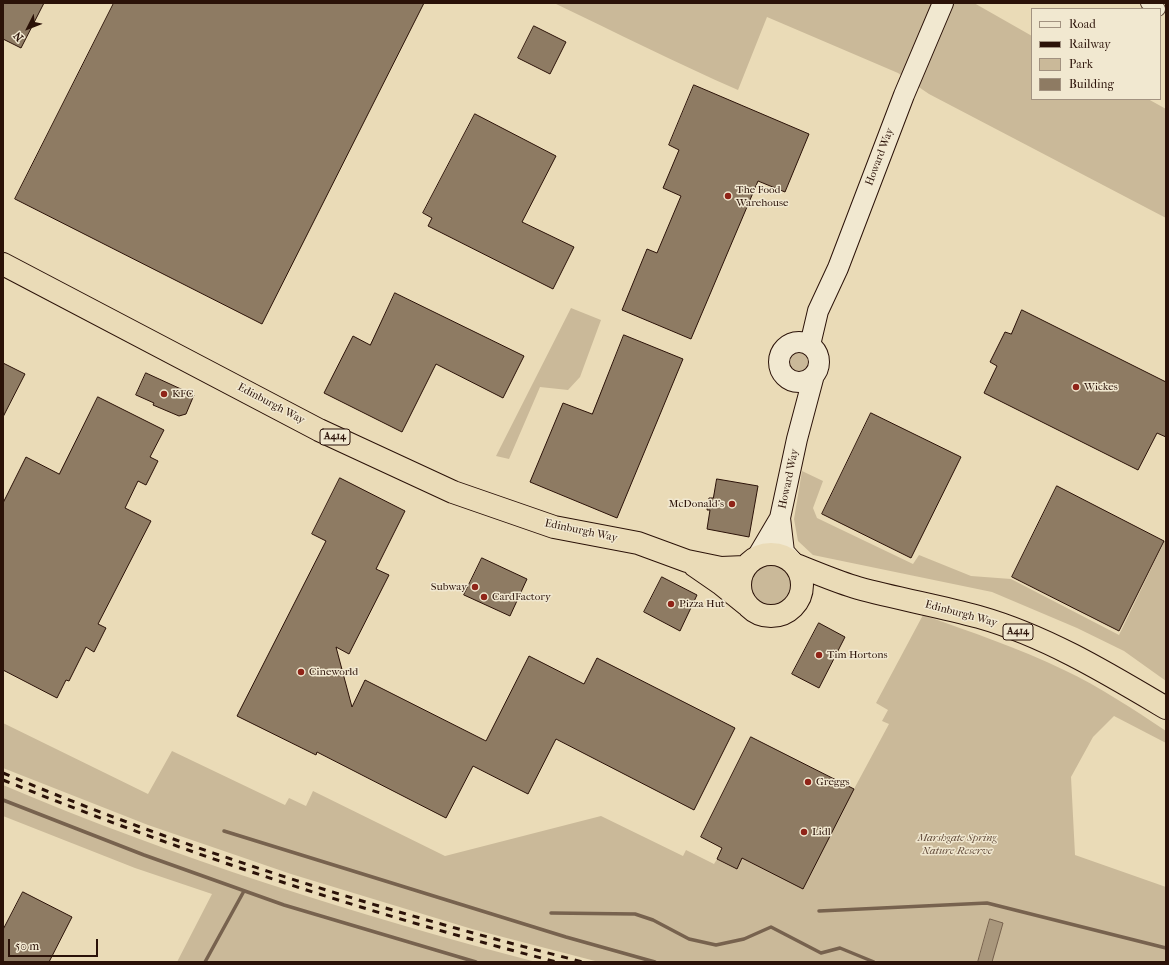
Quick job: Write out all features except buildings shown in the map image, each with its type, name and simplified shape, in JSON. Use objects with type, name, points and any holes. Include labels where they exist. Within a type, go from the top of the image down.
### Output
[{"type":"highway","name":"Edinburgh Way","points":[[3,264],[319,430],[453,492],[554,527],[638,543],[687,561],[721,568],[751,562]]},
{"type":"highway","points":[[774,553],[780,554],[794,563],[803,582],[802,594],[797,604],[778,616],[760,614],[748,606],[741,592],[740,582],[751,562],[774,553]]},
{"type":"highway","name":"Edinburgh Way","points":[[687,561],[721,584],[748,606]]},
{"type":"highway","name":"Edinburgh Way","points":[[794,563],[818,575],[858,588],[980,617],[1046,642],[1107,673],[1166,708]]},
{"type":"highway","name":"Edinburgh Way","points":[[797,604],[824,592],[858,588]]},
{"type":"street","name":"Howard Way","points":[[802,343],[838,268],[904,95],[943,3]]},
{"type":"street","points":[[802,343],[815,349],[819,362],[805,379],[785,377],[779,366],[778,360],[784,348],[802,343]]},
{"type":"street","name":"Howard Way","points":[[780,518],[797,439],[805,379]]},
{"type":"street","points":[[751,562],[780,518]]},
{"type":"street","points":[[780,518],[784,552],[794,563]]},
{"type":"green space","points":[[554,3],[974,3],[1031,35],[1031,100],[1150,100],[1166,109],[1166,218],[929,94],[898,73],[767,17],[738,90]]},
{"type":"green space","points":[[571,308],[601,320],[580,377],[568,390],[540,387],[509,459],[496,456]]},
{"type":"green space","points":[[795,353],[803,353],[808,358],[806,369],[803,371],[795,371],[790,366],[790,358]]},
{"type":"green space","points":[[802,471],[823,481],[813,508],[817,518],[913,564],[919,555],[971,576],[1011,579],[1119,635],[1166,538],[1166,681],[1124,651],[1077,628],[992,592],[813,555],[798,541],[794,519]]},
{"type":"green space","points":[[770,561],[779,563],[787,568],[792,576],[794,585],[792,594],[787,602],[779,607],[770,609],[761,607],[753,602],[748,594],[746,585],[748,576],[753,568],[761,563]]},
{"type":"green space","name":"Marshgate Spring Nature Reserve","points":[[923,615],[1012,647],[1064,670],[1103,691],[1166,731],[1166,743],[1114,716],[1093,737],[1071,777],[1075,855],[1166,887],[1166,962],[599,962],[472,929],[291,874],[148,825],[3,768],[3,723],[148,794],[172,751],[285,805],[289,798],[306,806],[313,791],[445,856],[601,816],[683,856],[686,850],[714,864],[717,859],[736,869],[742,858],[854,789],[889,724],[882,721],[888,710],[876,703]]},
{"type":"green space","points":[[3,785],[134,837],[266,883],[401,925],[536,962],[177,962],[212,894],[135,868],[3,816]]},
{"type":"shaded area","points":[[990,919],[1003,923],[992,962],[978,962]]},
{"type":"waterway","points":[[3,800],[144,855],[284,905],[476,962]]},
{"type":"waterway","points":[[224,831],[566,937],[655,962]]},
{"type":"waterway","points":[[205,962],[244,891]]},
{"type":"waterway","points":[[819,911],[987,903],[1166,948]]},
{"type":"waterway","points":[[551,913],[635,914],[653,920],[689,939],[716,945],[744,939],[771,927],[821,953],[840,948],[874,962]]},
{"type":"railway","points":[[3,773],[145,829],[290,878],[362,901],[509,943],[583,962]]},
{"type":"railway","points":[[3,780],[71,807],[208,857],[346,903],[416,924],[557,962]]},
{"type":"place","name":"The Food Warehouse","points":[[728,196]]},
{"type":"place","name":"Wickes","points":[[1076,387]]},
{"type":"place","name":"KFC","points":[[164,394]]},
{"type":"place","name":"McDonald's","points":[[732,504]]},
{"type":"place","name":"Subway","points":[[475,587]]},
{"type":"place","name":"CardFactory","points":[[484,597]]},
{"type":"place","name":"Pizza Hut","points":[[671,604]]},
{"type":"place","name":"Tim Hortons","points":[[819,655]]},
{"type":"place","name":"Cineworld","points":[[301,672]]},
{"type":"place","name":"Greggs","points":[[808,782]]},
{"type":"place","name":"Lidl","points":[[804,832]]}]
